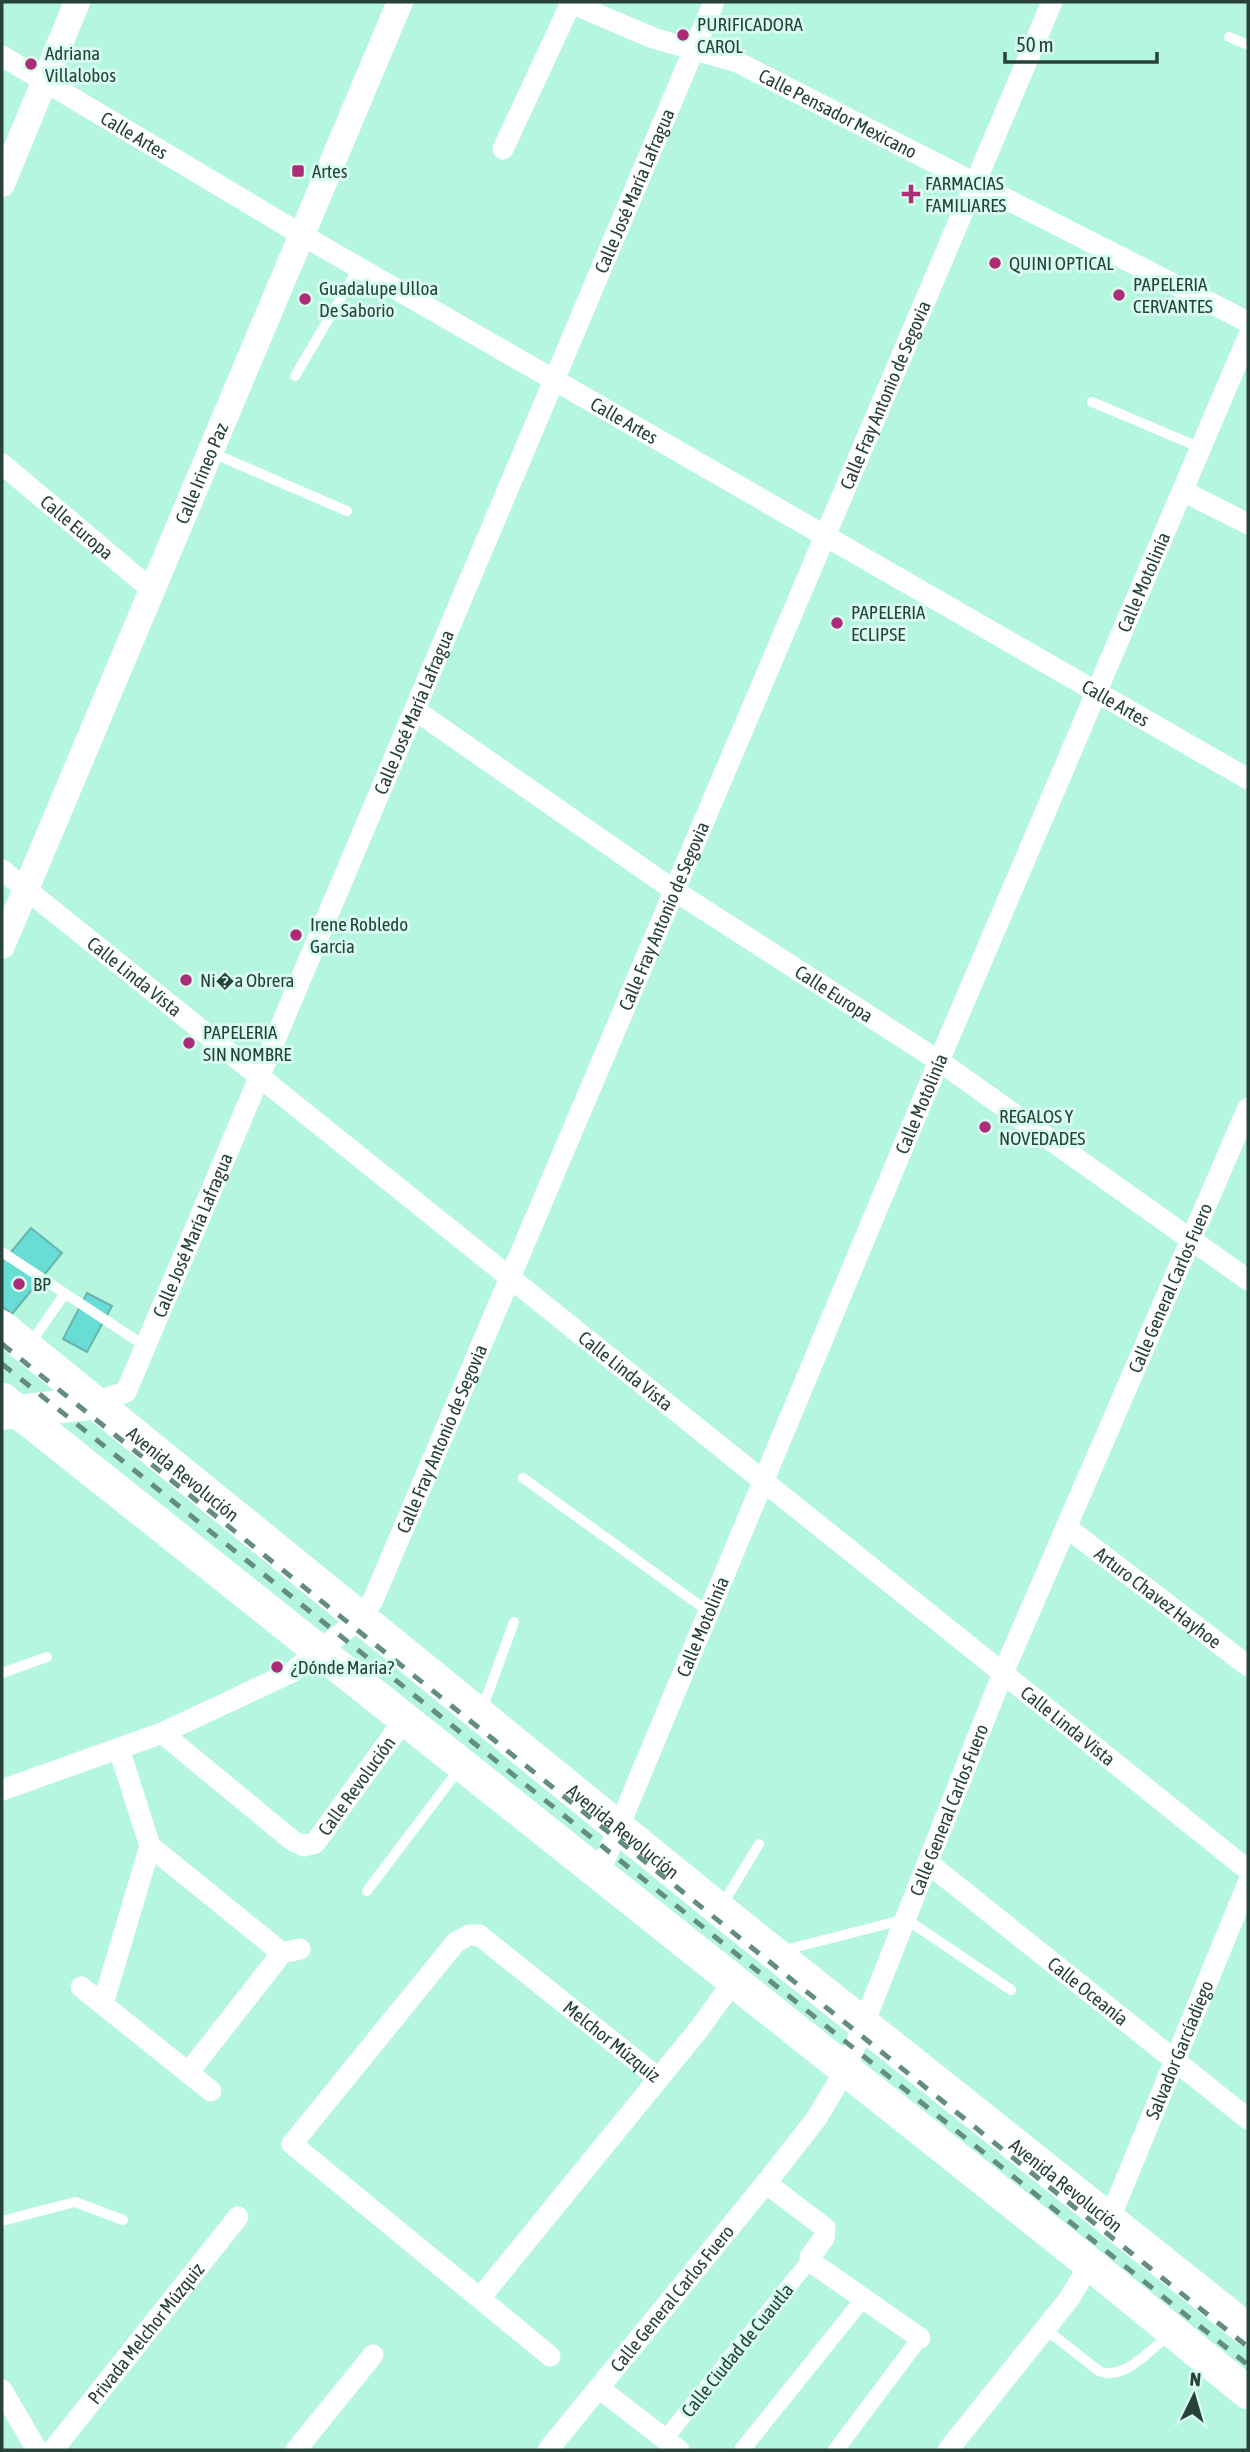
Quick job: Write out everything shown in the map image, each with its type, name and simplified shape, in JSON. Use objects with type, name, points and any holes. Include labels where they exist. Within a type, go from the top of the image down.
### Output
[{"type":"main road","name":"Avenida Revolución","points":[[14,1338],[362,1617],[719,1909],[1248,2330]]},
{"type":"main road","points":[[6,1408],[92,1403]]},
{"type":"main road","points":[[6,1408],[463,1764],[1248,2393]]},
{"type":"street","points":[[2,184],[77,2]]},
{"type":"street","name":"Calle Irineo Paz","points":[[2,946],[400,2]]},
{"type":"street","points":[[503,149],[570,2]]},
{"type":"street","name":"Calle Pensador Mexicano","points":[[570,2],[653,38],[737,62],[1248,322]]},
{"type":"street","name":"Calle José María Lafragua","points":[[92,1403],[126,1392],[714,2]]},
{"type":"street","name":"Calle Fray Antonio de Segovia","points":[[2,1790],[162,1733],[292,1672],[362,1617],[373,1600],[1052,2]]},
{"type":"street","name":"Calle Artes","points":[[2,56],[302,235],[1248,779]]},
{"type":"street","name":"Calle Motolinía","points":[[599,1874],[939,1061],[1248,337]]},
{"type":"street","name":"Calle Europa","points":[[2,464],[152,590]]},
{"type":"street","points":[[1183,491],[1248,524]]},
{"type":"street","name":"Calle Europa","points":[[415,710],[675,891],[939,1061],[1248,1280]]},
{"type":"street","name":"Calle Linda Vista","points":[[2,870],[260,1075],[509,1280],[764,1480],[1248,1870]]},
{"type":"street","name":"Calle General Carlos Fuero","points":[[548,2450],[816,2119],[845,2071],[866,2024],[1003,1673],[1248,1108]]},
{"type":"street","name":"Arturo Chavez Hayhoe","points":[[1066,1527],[1248,1666]]},
{"type":"street","name":"Calle Revolución","points":[[162,1733],[293,1841],[304,1846],[315,1843],[404,1720]]},
{"type":"street","points":[[103,2004],[150,1846],[120,1749]]},
{"type":"street","points":[[150,1846],[291,1951],[188,2073]]},
{"type":"street","name":"Calle Oceanía","points":[[928,1863],[1248,2119]]},
{"type":"street","name":"Salvador Garcíadiego","points":[[1110,2218],[1248,1883]]},
{"type":"street","name":"Melchor Múzquiz","points":[[480,2298],[292,2144],[456,1942],[469,1935],[479,1936],[658,2078],[733,1982]]},
{"type":"street","points":[[81,1987],[211,2091]]},
{"type":"street","points":[[550,2356],[480,2298],[658,2078]]},
{"type":"street","points":[[765,2183],[825,2228],[826,2235],[810,2260],[920,2338],[836,2450]]},
{"type":"street","name":"Privada Melchor Múzquiz","points":[[53,2450],[238,2217]]},
{"type":"street","name":"Calle Ciudad de Cuautla","points":[[672,2445],[810,2260]]},
{"type":"street","points":[[948,2450],[1045,2329],[1090,2264]]},
{"type":"street","points":[[742,2450],[864,2298]]},
{"type":"street","points":[[296,2450],[373,2355]]},
{"type":"street","points":[[599,2388],[672,2445]]},
{"type":"street","points":[[2,2390],[37,2450]]},
{"type":"lane","points":[[1230,37],[1248,46]]},
{"type":"lane","points":[[295,376],[359,267]]},
{"type":"lane","points":[[1092,402],[1201,448]]},
{"type":"lane","points":[[210,452],[347,511]]},
{"type":"lane","points":[[2,1252],[145,1346]]},
{"type":"lane","points":[[14,1338],[64,1295]]},
{"type":"lane","points":[[523,1478],[709,1612]]},
{"type":"lane","points":[[480,1714],[514,1622]]},
{"type":"lane","points":[[2,1673],[47,1657]]},
{"type":"lane","points":[[367,1891],[442,1797],[463,1764]]},
{"type":"lane","points":[[719,1909],[759,1844]]},
{"type":"lane","points":[[775,1953],[906,1919],[1011,1990]]},
{"type":"lane","points":[[2,2221],[75,2202],[123,2220]]},
{"type":"lane","points":[[1045,2329],[1099,2371],[1110,2375],[1126,2368],[1172,2332]]},
{"type":"building","name":"BP","points":[[31,1228],[62,1253],[12,1314],[2,1306],[2,1263]]},
{"type":"building","name":"BP","points":[[87,1293],[112,1306],[87,1352],[63,1339]]},
{"type":"railway","points":[[2,1344],[1248,2347]]},
{"type":"railway","points":[[2,1364],[1248,2365]]},
{"type":"place","name":"PURIFICADORA CAROL","points":[[683,35]]},
{"type":"place","name":"Adriana Villalobos","points":[[31,64]]},
{"type":"place","name":"Artes","points":[[298,171]]},
{"type":"place","name":"FARMACIAS FAMILIARES","points":[[911,194]]},
{"type":"place","name":"QUINI OPTICAL","points":[[995,263]]},
{"type":"place","name":"PAPELERIA CERVANTES","points":[[1119,295]]},
{"type":"place","name":"Guadalupe Ulloa De Saborio","points":[[305,299]]},
{"type":"place","name":"PAPELERIA ECLIPSE","points":[[837,623]]},
{"type":"place","name":"Irene Robledo Garcia","points":[[296,935]]},
{"type":"place","name":"Ni�a Obrera","points":[[186,980]]},
{"type":"place","name":"PAPELERIA SIN NOMBRE","points":[[189,1043]]},
{"type":"place","name":"REGALOS Y NOVEDADES","points":[[985,1127]]},
{"type":"place","name":"BP","points":[[19,1284]]},
{"type":"place","name":"¿Dónde Maria?","points":[[277,1667]]}]
